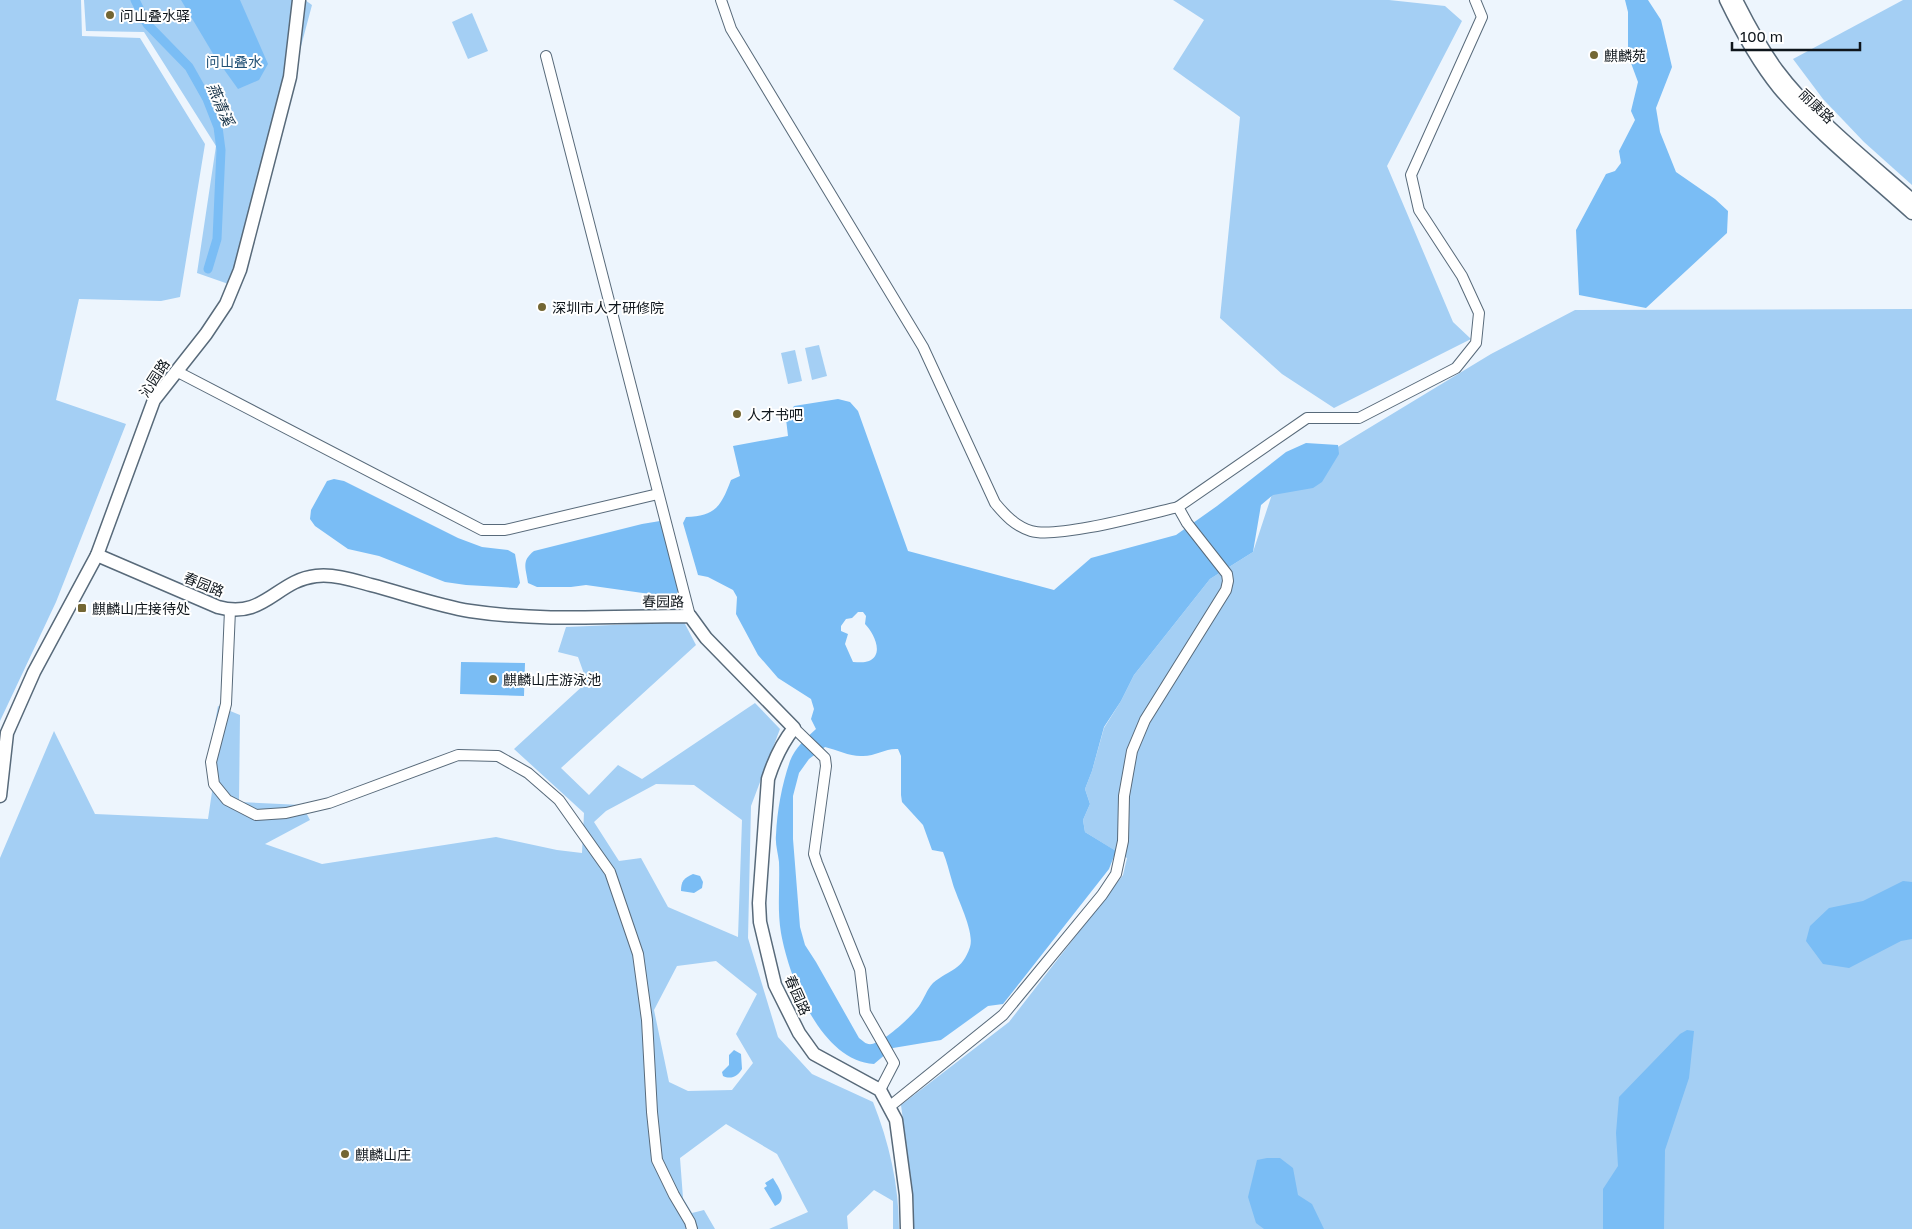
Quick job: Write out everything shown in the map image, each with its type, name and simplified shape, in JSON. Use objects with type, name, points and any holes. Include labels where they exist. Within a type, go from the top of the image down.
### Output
[{"type":"street","name":"沁园路","points":[[0,796],[7,733],[34,672],[97,555],[154,400],[206,334],[226,304],[240,270],[290,76],[299,0]]},
{"type":"street","points":[[721,0],[731,29],[923,346],[995,502],[1008,519],[1031,531],[1051,532],[1071,530],[1178,507],[1307,418],[1359,418],[1456,368],[1476,343],[1480,312],[1462,276],[1419,210],[1411,175],[1482,17],[1475,0]]},
{"type":"street","name":"丽康路","points":[[1726,0],[1756,55],[1785,94],[1812,122],[1912,213]]},
{"type":"street","name":"丽康路","points":[[1736,0],[1764,51],[1790,86],[1815,112],[1912,200]]},
{"type":"street","points":[[546,56],[690,616]]},
{"type":"street","points":[[176,371],[482,530],[505,530],[658,494]]},
{"type":"street","points":[[889,1107],[1002,1016],[1102,895],[1116,874],[1123,841],[1124,796],[1132,751],[1144,720],[1226,590],[1228,581],[1227,574],[1187,523],[1178,507]]},
{"type":"street","name":"春园路","points":[[97,555],[209,604],[230,610],[250,609],[304,578],[316,576],[345,578],[468,611],[518,617],[690,616],[706,638],[794,728],[785,740],[773,763],[768,780],[759,904],[760,922],[775,985],[798,1034],[814,1054],[880,1090]]},
{"type":"street","points":[[230,610],[226,704],[211,762],[214,784],[227,800],[256,815],[286,814],[329,803],[458,755],[498,756],[528,773],[559,800],[610,872],[638,954],[647,1020],[652,1112],[657,1160],[692,1229]]},
{"type":"street","points":[[794,728],[825,758],[826,766],[814,854],[816,863],[860,970],[864,1012],[894,1063],[880,1090],[896,1120],[906,1195],[907,1229]]},
{"type":"green space","points":[[0,0],[81,0],[82,36],[140,38],[205,144],[180,297],[161,301],[79,299],[56,400],[126,424],[56,602],[0,721]]},
{"type":"green space","name":"问山叠水","points":[[84,0],[305,0],[312,5],[237,287],[197,273],[216,146],[144,32],[86,31]]},
{"type":"green space","points":[[1173,0],[1389,0],[1445,6],[1462,21],[1387,166],[1453,322],[1471,339],[1334,408],[1282,374],[1220,318],[1240,117],[1173,69],[1204,20]]},
{"type":"green space","points":[[1903,0],[1912,0],[1912,185],[1864,142],[1823,99],[1793,59]]},
{"type":"green space","points":[[472,13],[488,51],[468,59],[452,22]]},
{"type":"green space","points":[[1912,309],[1912,1229],[914,1229],[913,1196],[901,1105],[1009,1022],[1123,875],[1127,858],[1085,832],[1083,820],[1090,804],[1085,789],[1104,728],[1134,675],[1210,579],[1253,552],[1275,485],[1491,354],[1575,310]]},
{"type":"green space","points":[[819,345],[827,376],[812,380],[805,348]]},
{"type":"green space","points":[[795,350],[802,381],[788,384],[781,353]]},
{"type":"green space","points":[[684,622],[696,645],[561,768],[589,795],[618,765],[642,779],[755,703],[780,729],[751,806],[748,938],[778,1037],[812,1074],[873,1102],[892,1164],[899,1213],[899,1229],[893,1229],[893,1201],[874,1190],[847,1216],[848,1229],[769,1229],[808,1212],[777,1154],[726,1124],[680,1158],[683,1198],[692,1213],[704,1210],[715,1229],[0,1229],[0,858],[54,731],[95,814],[208,819],[212,792],[207,764],[218,706],[240,715],[239,802],[302,805],[310,820],[265,844],[322,864],[496,837],[557,850],[582,853],[584,813],[514,749],[587,682],[578,657],[558,652],[566,627]],"holes":[[[656,784],[694,785],[742,820],[738,937],[668,907],[641,858],[619,861],[594,822],[606,811]],[[716,961],[757,994],[736,1034],[753,1063],[732,1090],[688,1091],[669,1082],[654,1010],[677,966]]]},
{"type":"shaded area","points":[[181,0],[240,0],[268,64],[259,80],[238,89],[215,57]]},
{"type":"shaded area","points":[[1625,0],[1648,0],[1661,20],[1672,67],[1656,108],[1660,132],[1676,172],[1715,199],[1728,211],[1727,233],[1646,308],[1579,295],[1576,230],[1606,174],[1615,171],[1621,163],[1619,151],[1635,120],[1631,111],[1638,82],[1628,55],[1628,12]]},
{"type":"shaded area","points":[[838,399],[850,402],[858,411],[908,551],[1054,590],[1091,558],[1176,535],[1217,506],[1286,452],[1306,443],[1338,445],[1339,454],[1322,482],[1313,488],[1273,495],[1261,505],[1253,552],[1210,579],[1134,675],[1121,701],[1104,727],[1085,789],[1090,804],[1083,820],[1085,832],[1116,851],[1109,869],[1003,1004],[988,1006],[941,1040],[893,1048],[874,1064],[855,1059],[838,1049],[823,1033],[811,1014],[791,972],[781,933],[779,862],[776,845],[777,817],[782,788],[792,756],[816,729],[811,719],[814,709],[811,699],[778,678],[758,655],[736,614],[737,597],[733,590],[708,577],[698,575],[683,523],[686,517],[711,512],[716,508],[724,497],[731,480],[740,476],[733,446],[788,436],[786,419],[794,406]],"holes":[[[858,612],[863,612],[866,616],[865,624],[874,637],[877,648],[874,658],[865,662],[853,662],[845,644],[848,634],[841,631],[841,626],[846,619],[852,618]],[[825,747],[858,756],[868,756],[898,749],[901,756],[902,802],[923,825],[932,850],[943,852],[970,932],[970,947],[963,961],[955,969],[933,983],[919,1006],[904,1022],[890,1034],[872,1044],[866,1043],[859,1038],[805,945],[800,927],[793,839],[793,796],[799,773],[809,759]]]},
{"type":"shaded area","points":[[334,479],[344,481],[458,538],[482,547],[508,550],[515,554],[520,583],[517,588],[445,582],[379,556],[348,549],[315,526],[310,519],[311,510],[327,481]]},
{"type":"shaded area","points":[[660,521],[668,529],[681,584],[676,596],[586,585],[537,587],[528,583],[526,562],[527,558],[534,551]]},
{"type":"shaded area","name":"麒麟山庄游泳池","points":[[461,662],[525,663],[524,696],[460,694]]},
{"type":"shaded area","points":[[693,874],[700,876],[703,882],[702,888],[694,893],[681,891],[684,880]]},
{"type":"shaded area","points":[[1903,881],[1912,882],[1912,939],[1901,941],[1849,968],[1823,964],[1806,941],[1810,926],[1829,908],[1863,901]]},
{"type":"shaded area","points":[[1687,1030],[1694,1031],[1689,1078],[1665,1150],[1664,1229],[1603,1229],[1603,1189],[1618,1166],[1616,1133],[1619,1097],[1680,1034]]},
{"type":"shaded area","points":[[734,1050],[741,1054],[742,1069],[734,1077],[729,1078],[723,1076],[722,1072],[729,1065],[729,1055]]},
{"type":"shaded area","points":[[1280,1158],[1293,1168],[1298,1195],[1312,1204],[1324,1229],[1264,1229],[1256,1223],[1248,1197],[1257,1160]]},
{"type":"shaded area","points":[[773,1178],[780,1189],[782,1197],[775,1206],[764,1188],[767,1186],[765,1183]]},
{"type":"waterway","name":"燕清溪","points":[[135,0],[147,24],[189,67],[207,99],[218,127],[221,150],[217,239],[208,269]]},
{"type":"place","name":"问山叠水驿","points":[[110,15]]},
{"type":"place","name":"麒麟苑","points":[[1594,55]]},
{"type":"place","name":"深圳市人才研修院","points":[[542,307]]},
{"type":"place","name":"人才书吧","points":[[737,414]]},
{"type":"place","name":"麒麟山庄接待处","points":[[82,608]]},
{"type":"place","name":"麒麟山庄游泳池","points":[[493,679]]},
{"type":"place","name":"麒麟山庄","points":[[345,1154]]}]
